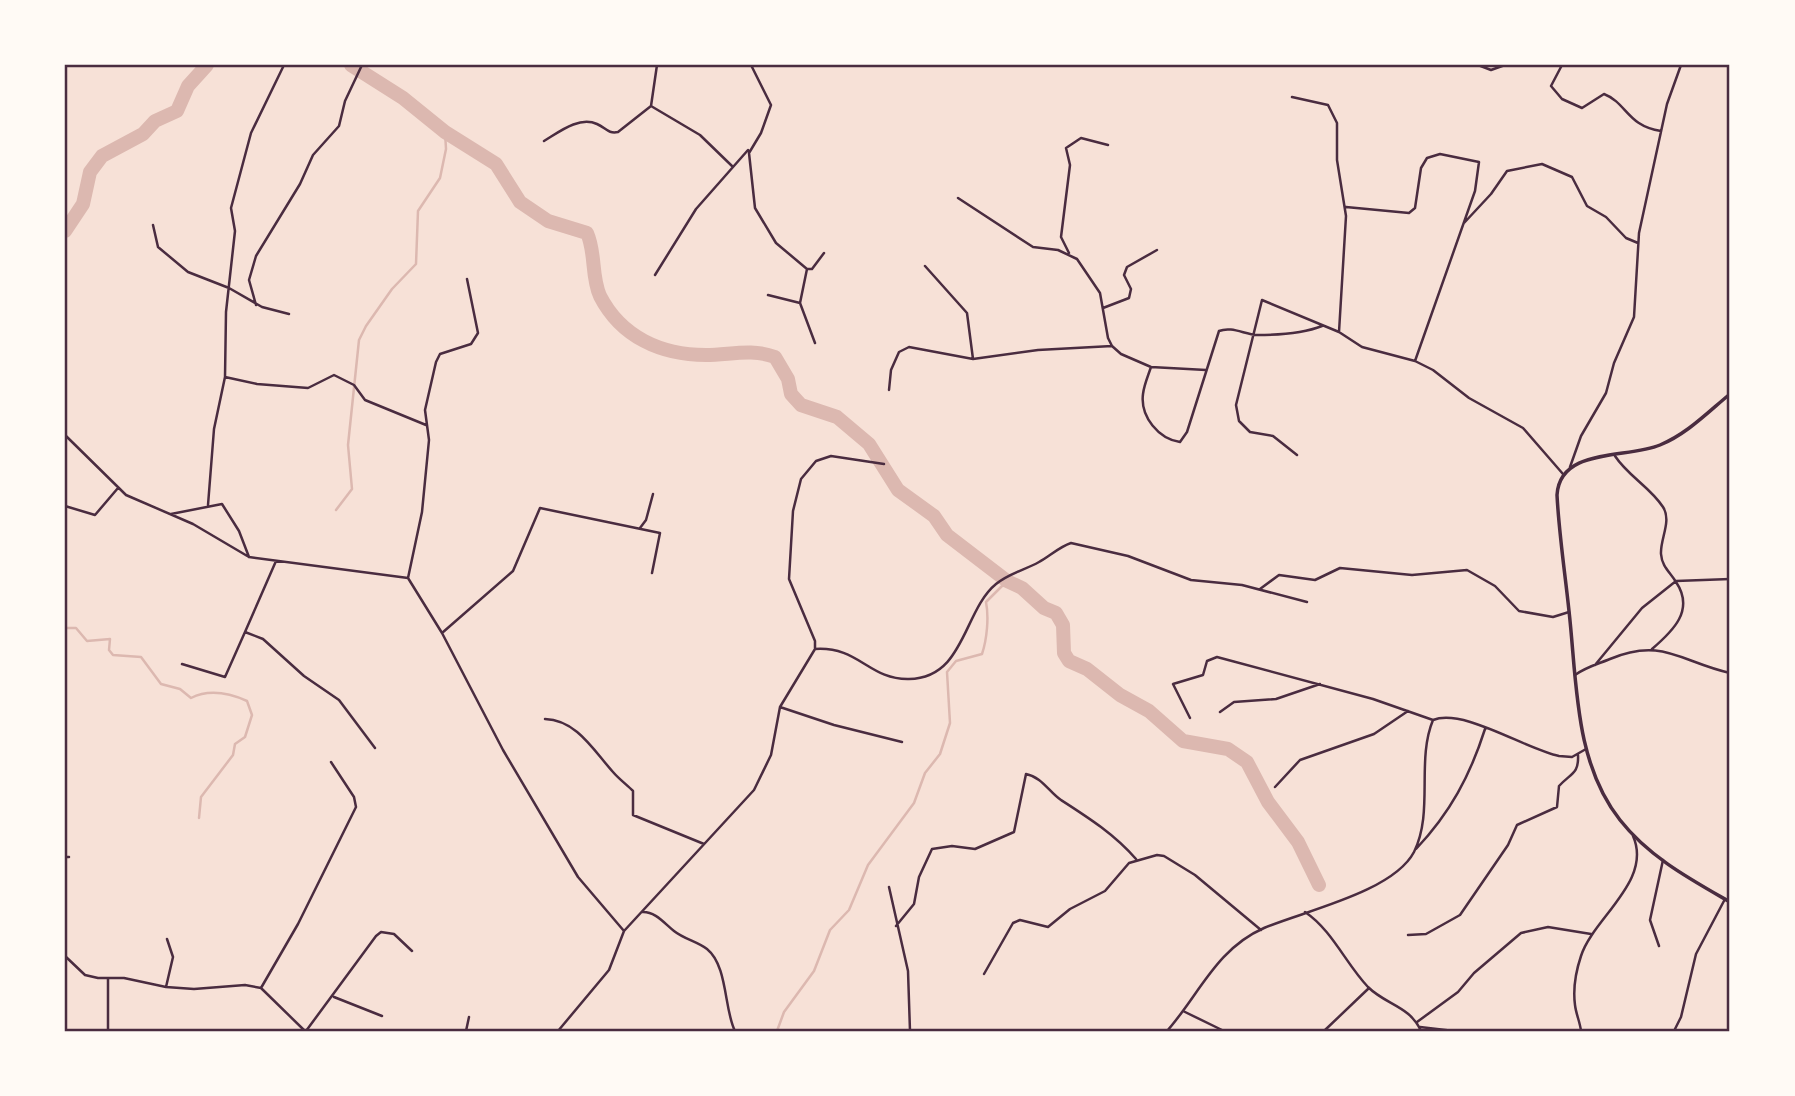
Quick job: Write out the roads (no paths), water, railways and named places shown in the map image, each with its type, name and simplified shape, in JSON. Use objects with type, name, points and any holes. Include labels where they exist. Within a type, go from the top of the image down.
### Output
[{"type":"street","points":[[208,505],[214,429],[225,377],[225,321],[235,232],[232,202],[251,133],[284,65]]},
{"type":"street","points":[[256,305],[249,280],[256,256],[300,184],[313,155],[339,126],[345,101],[353,89],[362,65]]},
{"type":"street","points":[[544,141],[579,122],[595,123],[614,134],[652,106],[657,65]]},
{"type":"street","points":[[655,275],[696,209],[761,133],[771,104],[751,65]]},
{"type":"street","points":[[1478,65],[1491,70],[1505,65]]},
{"type":"street","points":[[1562,65],[1551,86],[1569,104],[1582,108],[1604,94],[1613,99],[1632,120],[1662,131]]},
{"type":"street","points":[[1570,467],[1581,436],[1606,393],[1614,363],[1634,317],[1638,243],[1667,104],[1681,65]]},
{"type":"street","points":[[1292,97],[1319,100],[1333,111],[1337,123],[1337,160],[1346,207],[1346,259],[1339,331]]},
{"type":"street","points":[[652,106],[700,135],[732,166]]},
{"type":"street","points":[[1108,145],[1081,138],[1066,149],[1070,164],[1061,237],[1069,253],[1089,272],[1100,293],[1112,346]]},
{"type":"street","points":[[750,148],[753,196],[760,220],[776,243],[807,269],[812,269],[824,253]]},
{"type":"street","points":[[1346,207],[1409,213],[1415,208],[1423,163],[1427,158],[1440,154],[1479,162],[1481,167],[1464,223],[1415,361]]},
{"type":"street","points":[[1464,223],[1487,199],[1507,171],[1542,164],[1572,177],[1587,206],[1606,217],[1626,238],[1638,243]]},
{"type":"street","points":[[958,198],[1033,247],[1069,253]]},
{"type":"street","points":[[153,225],[158,247],[176,264],[200,278],[229,288],[256,305],[289,314]]},
{"type":"street","points":[[1103,308],[1129,298],[1131,289],[1124,275],[1127,267],[1157,250]]},
{"type":"street","points":[[925,266],[967,313],[973,359]]},
{"type":"street","points":[[807,269],[800,303],[815,343]]},
{"type":"street","points":[[467,279],[478,333],[471,344],[440,354],[436,362],[425,410],[429,440],[422,512],[408,578],[442,633],[496,738],[578,877],[624,931]]},
{"type":"street","points":[[768,295],[800,303]]},
{"type":"street","points":[[1297,455],[1273,436],[1250,432],[1237,414],[1237,391],[1262,300],[1339,331],[1362,347],[1393,358],[1415,361],[1488,410],[1523,428],[1563,474]]},
{"type":"street","points":[[1151,367],[1143,394],[1145,406],[1154,429],[1163,438],[1180,442],[1187,432],[1219,331],[1229,329],[1254,335],[1297,333],[1322,326]]},
{"type":"street","points":[[889,390],[891,370],[899,352],[904,349],[973,359],[1038,350],[1112,346],[1151,367],[1206,370]]},
{"type":"street","points":[[225,377],[257,384],[308,388],[334,375],[354,385],[365,400],[426,425]]},
{"type":"street","points":[[1730,394],[1680,434],[1662,444],[1615,456],[1589,459],[1570,467],[1563,474],[1557,495],[1576,675],[1586,749],[1595,777],[1609,805],[1632,833],[1663,860],[1730,902]]},
{"type":"street","points":[[65,435],[118,488],[138,501],[170,514],[249,557],[408,578]]},
{"type":"street","points":[[558,1031],[609,970],[624,931],[744,802],[762,777],[771,755],[780,707],[815,649],[816,641],[789,579],[798,486],[804,472],[813,463],[831,456],[884,464]]},
{"type":"street","points":[[1615,456],[1631,477],[1665,510],[1666,524],[1661,557],[1664,567],[1676,581],[1684,604],[1676,626],[1652,649]]},
{"type":"street","points":[[65,506],[95,515],[118,488]]},
{"type":"street","points":[[640,528],[646,520],[653,494]]},
{"type":"street","points":[[170,514],[219,503],[225,507],[243,539],[249,557]]},
{"type":"street","points":[[442,633],[513,571],[540,508],[660,533],[652,573]]},
{"type":"street","points":[[815,649],[842,650],[887,677],[925,677],[948,662],[957,651],[995,584],[1037,563],[1062,546],[1076,542],[1128,556],[1191,580],[1260,589],[1307,602]]},
{"type":"street","points":[[182,664],[225,677],[276,561]]},
{"type":"street","points":[[1260,589],[1279,575],[1315,580],[1340,568],[1412,575],[1467,570],[1495,586],[1519,611],[1553,617],[1569,612]]},
{"type":"street","points":[[1595,665],[1642,608],[1676,581],[1730,579]]},
{"type":"street","points":[[245,632],[263,639],[304,676],[339,700],[375,748]]},
{"type":"street","points":[[1576,675],[1632,650],[1652,649],[1730,673]]},
{"type":"street","points":[[1190,718],[1173,684],[1203,675],[1205,665],[1213,657],[1320,684],[1433,720],[1441,717],[1457,720],[1546,754],[1572,757],[1586,749]]},
{"type":"street","points":[[1220,712],[1234,702],[1276,699],[1320,684]]},
{"type":"street","points":[[780,707],[834,726],[902,742]]},
{"type":"street","points":[[1275,787],[1300,760],[1374,734],[1408,711]]},
{"type":"street","points":[[545,719],[561,720],[598,752],[614,775],[633,792],[633,815],[705,844]]},
{"type":"street","points":[[1414,852],[1420,828],[1427,741],[1433,720]]},
{"type":"street","points":[[1167,1031],[1218,961],[1261,930],[1371,887],[1400,868],[1435,829],[1460,793],[1485,729]]},
{"type":"street","points":[[1408,935],[1426,934],[1460,915],[1508,845],[1517,825],[1557,807],[1559,786],[1576,774],[1579,768],[1578,755]]},
{"type":"street","points":[[261,988],[298,924],[356,807],[355,797],[331,762]]},
{"type":"street","points":[[896,926],[915,904],[919,877],[932,849],[952,846],[975,849],[1014,832],[1026,774],[1033,775],[1060,800],[1111,833],[1136,859]]},
{"type":"street","points":[[1581,1031],[1574,1003],[1580,957],[1591,934],[1621,896],[1632,871],[1638,855],[1632,833]]},
{"type":"street","points":[[984,974],[1013,923],[1020,920],[1048,927],[1069,909],[1105,891],[1123,867],[1136,859],[1157,855],[1173,861],[1208,885],[1261,930]]},
{"type":"street","points":[[1659,946],[1650,920],[1663,860]]},
{"type":"street","points":[[889,887],[908,971],[910,1031]]},
{"type":"street","points":[[1674,1031],[1681,1017],[1696,954],[1725,899]]},
{"type":"street","points":[[641,912],[651,913],[685,940],[708,950],[724,980],[730,1019],[735,1031]]},
{"type":"street","points":[[1305,912],[1321,925],[1350,968],[1369,988],[1384,1000],[1405,1009],[1421,1031]]},
{"type":"street","points":[[1418,1024],[1458,992],[1474,973],[1521,933],[1556,927],[1591,934]]},
{"type":"street","points":[[65,956],[85,975],[108,979],[124,978],[166,987],[194,989],[245,985],[261,988],[306,1031],[334,997],[368,945],[381,933],[394,934],[412,951]]},
{"type":"street","points":[[166,987],[173,957],[167,939]]},
{"type":"street","points":[[108,979],[108,1031]]},
{"type":"street","points":[[1324,1031],[1369,988]]},
{"type":"street","points":[[334,997],[382,1016]]},
{"type":"street","points":[[1183,1011],[1224,1031]]},
{"type":"street","points":[[466,1031],[469,1017]]},
{"type":"street","points":[[1418,1024],[1454,1031]]},
{"type":"waterway","points":[[65,231],[83,204],[90,172],[102,156],[143,134],[155,121],[177,111],[188,86],[207,65]]},
{"type":"waterway","points":[[351,65],[403,98],[445,132],[496,164],[520,202],[548,221],[587,233],[600,296],[619,323],[631,333],[673,352],[706,355],[749,352],[775,357],[788,379],[791,394],[801,405],[837,417],[869,444],[898,490],[934,516],[947,535],[1007,581],[1022,588],[1044,608],[1056,613],[1063,625],[1064,653],[1069,661],[1087,669],[1120,695],[1149,711],[1183,741],[1228,749],[1247,762],[1268,802],[1298,842],[1319,885]]},
{"type":"waterway","points":[[336,510],[352,489],[348,445],[359,340],[392,289],[416,264],[418,211],[440,178],[446,149],[445,132]]},
{"type":"waterway","points":[[777,1031],[784,1012],[814,971],[830,930],[849,910],[868,865],[914,803],[925,773],[940,754],[950,723],[947,672],[956,661],[982,654],[987,628],[986,602],[1007,581]]},
{"type":"waterway","points":[[65,628],[76,628],[87,641],[110,639],[109,650],[113,655],[141,657],[161,684],[180,689],[191,698],[219,693],[247,701],[252,715],[245,737],[235,744],[233,755],[201,797],[199,818]]}]
